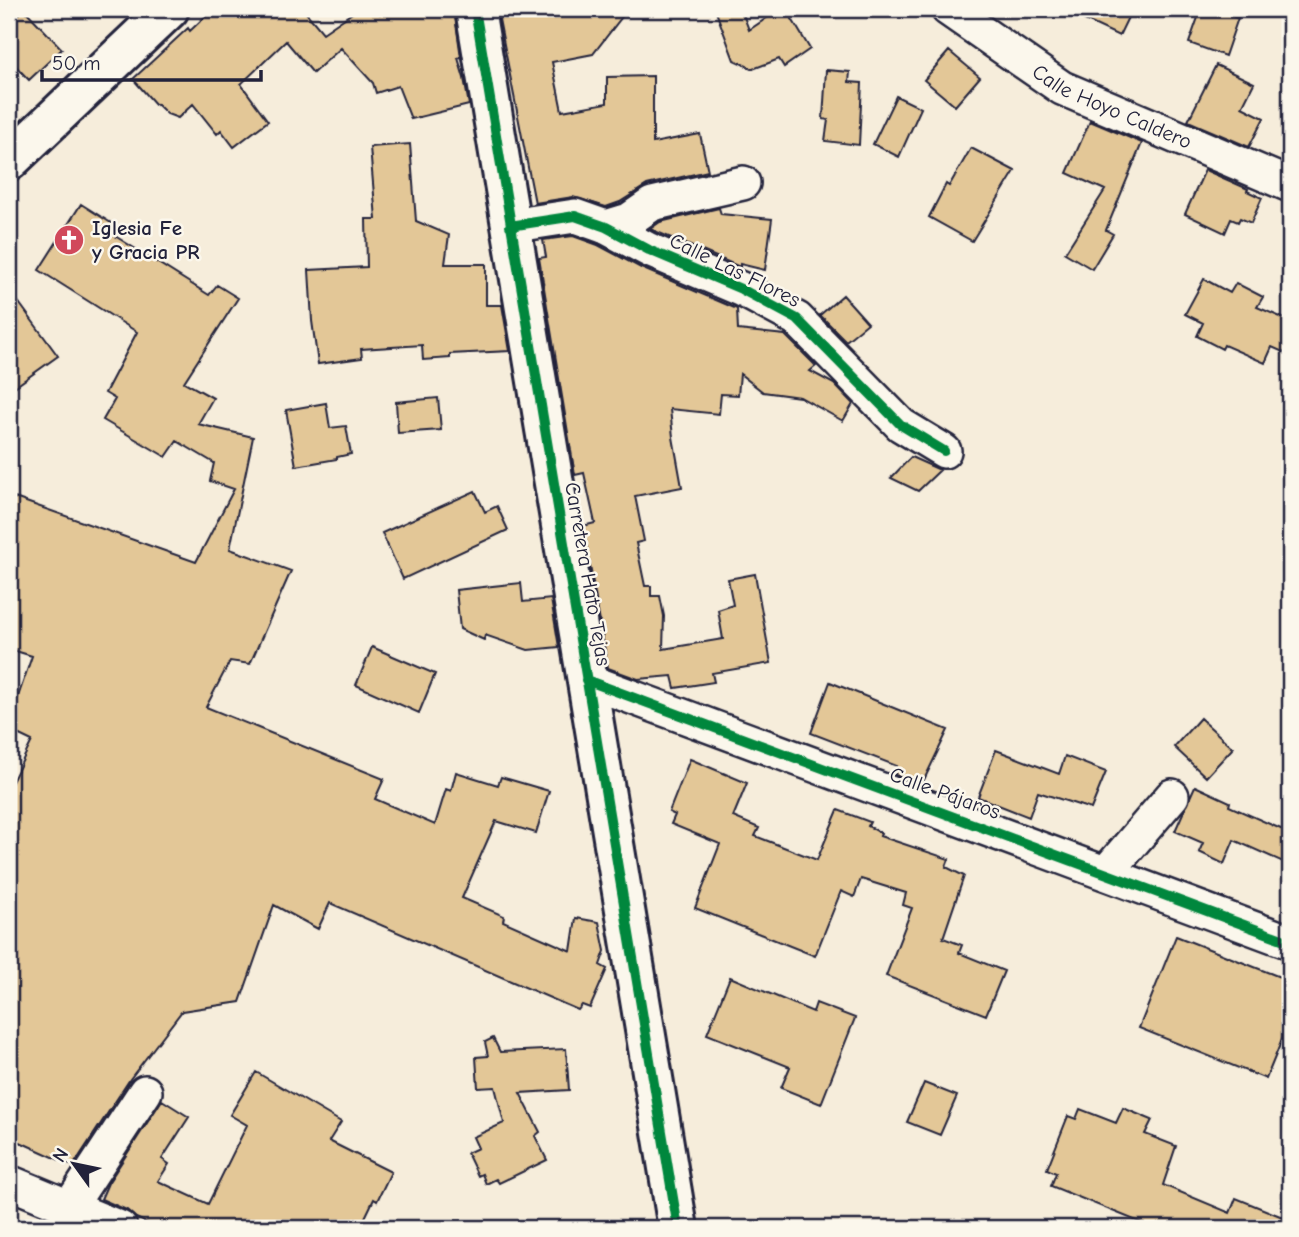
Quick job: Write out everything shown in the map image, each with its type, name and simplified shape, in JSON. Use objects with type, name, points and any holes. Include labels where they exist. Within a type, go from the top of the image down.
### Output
[{"type":"street","points":[[9,161],[169,9]]},
{"type":"street","name":"Carretera Hato Tejas","points":[[475,9],[678,1228]]},
{"type":"street","name":"Calle Hoyo Caldero","points":[[948,9],[1062,88],[1290,185]]},
{"type":"street","points":[[606,227],[629,220],[652,204],[743,183]]},
{"type":"street","name":"Calle Las Flores","points":[[510,226],[575,216],[606,227],[649,250],[741,289],[797,318],[901,425],[944,451]]},
{"type":"street","name":"Calle Pájaros","points":[[586,680],[1290,942]]},
{"type":"street","points":[[1106,873],[1172,796]]},
{"type":"street","points":[[74,1219],[74,1200],[145,1092]]},
{"type":"street","points":[[9,1182],[74,1219],[120,1228]]},
{"type":"building","points":[[24,9],[62,49],[29,80],[9,59],[9,24]]},
{"type":"building","points":[[213,9],[303,9],[323,33],[358,9],[385,9],[379,14],[402,9],[454,9],[461,57],[458,58],[469,105],[411,119],[398,86],[376,93],[373,83],[341,48],[313,73],[286,41],[241,84],[268,121],[234,147],[221,130],[217,134],[193,104],[178,118],[167,114],[133,79],[188,28],[190,31]]},
{"type":"building","points":[[497,9],[628,9],[593,54],[552,62],[562,111],[607,103],[607,77],[653,76],[653,143],[700,134],[708,171],[647,185],[620,202],[606,207],[573,197],[535,203]]},
{"type":"building","points":[[715,9],[741,9],[749,30],[780,9],[786,9],[810,49],[784,67],[779,59],[753,69],[734,60]]},
{"type":"building","points":[[1061,9],[1132,9],[1119,36]]},
{"type":"building","points":[[1201,9],[1237,9],[1234,17],[1238,18],[1225,56],[1189,43]]},
{"type":"building","points":[[949,51],[980,77],[955,106],[924,80]]},
{"type":"building","points":[[1216,65],[1254,83],[1242,107],[1264,118],[1249,147],[1188,121]]},
{"type":"building","points":[[826,70],[850,72],[849,82],[862,83],[859,145],[825,141],[828,120],[823,119]]},
{"type":"building","points":[[896,96],[921,108],[899,157],[873,144]]},
{"type":"building","points":[[1090,121],[1142,143],[1106,230],[1113,234],[1092,269],[1065,253],[1105,190],[1067,173]]},
{"type":"building","points":[[410,144],[416,221],[449,235],[445,264],[486,264],[486,305],[502,305],[510,351],[450,354],[450,358],[423,360],[422,345],[361,349],[362,358],[318,364],[309,270],[367,267],[366,219],[376,219],[370,147]]},
{"type":"building","points":[[971,148],[1015,171],[972,241],[929,217],[946,184],[949,186]]},
{"type":"building","points":[[1205,170],[1262,198],[1251,223],[1240,218],[1238,222],[1231,219],[1225,233],[1185,214]]},
{"type":"building","points":[[81,204],[119,228],[115,236],[209,295],[217,285],[238,298],[184,382],[213,398],[198,424],[253,437],[230,549],[291,571],[250,664],[230,661],[206,707],[384,779],[375,799],[435,825],[446,789],[451,791],[456,772],[498,785],[501,777],[549,791],[536,833],[496,821],[462,898],[504,916],[503,921],[571,951],[576,918],[599,922],[605,951],[600,965],[607,969],[590,1008],[582,1005],[578,1010],[330,903],[318,929],[274,905],[240,1002],[182,1011],[130,1079],[73,1166],[9,1137],[9,788],[32,741],[9,730],[9,723],[32,656],[9,649],[9,496],[196,562],[234,489],[210,481],[214,463],[177,441],[166,457],[103,420],[115,399],[105,393],[137,332],[39,270]]},
{"type":"building","points":[[719,208],[721,214],[772,219],[765,270],[740,264],[740,267],[650,229],[660,222]]},
{"type":"building","points":[[573,236],[737,309],[738,330],[785,335],[816,366],[810,371],[834,384],[853,404],[843,421],[800,397],[763,392],[740,374],[738,395],[721,394],[719,414],[670,409],[682,487],[635,496],[644,541],[636,543],[645,586],[651,586],[651,596],[660,596],[664,616],[663,649],[723,639],[718,610],[733,605],[728,579],[755,574],[771,663],[712,673],[714,682],[675,688],[672,676],[638,679],[608,668],[583,526],[595,523],[584,473],[575,475],[539,258],[546,257],[543,240]]},
{"type":"building","points":[[1204,279],[1230,293],[1236,283],[1263,297],[1257,307],[1290,321],[1290,355],[1272,347],[1265,363],[1224,345],[1222,349],[1197,336],[1203,323],[1185,314]]},
{"type":"building","points":[[9,289],[58,356],[9,391]]},
{"type":"building","points":[[843,295],[868,323],[846,341],[820,315]]},
{"type":"building","points":[[438,398],[441,430],[398,433],[396,402]]},
{"type":"building","points":[[326,403],[330,428],[346,426],[351,454],[296,466],[286,410]]},
{"type":"building","points":[[911,457],[940,470],[918,491],[891,478]]},
{"type":"building","points":[[475,491],[485,512],[497,506],[508,530],[403,579],[382,533]]},
{"type":"building","points":[[521,583],[523,602],[551,599],[559,647],[528,650],[485,635],[484,640],[460,629],[456,590]]},
{"type":"building","points":[[372,647],[435,674],[419,713],[356,685]]},
{"type":"building","points":[[830,682],[948,730],[922,784],[895,775],[897,766],[811,733]]},
{"type":"building","points":[[1200,718],[1233,748],[1206,777],[1174,747]]},
{"type":"building","points":[[996,750],[1059,774],[1065,756],[1106,772],[1091,809],[1038,792],[1029,817],[978,797]]},
{"type":"building","points":[[690,759],[747,783],[733,817],[759,828],[755,836],[817,860],[838,810],[870,822],[868,826],[881,833],[880,836],[949,859],[946,867],[964,876],[943,938],[962,945],[959,953],[1004,971],[986,1015],[886,976],[912,908],[903,905],[906,893],[861,879],[854,897],[841,891],[815,956],[695,908],[720,844],[671,824],[675,815],[669,812]]},
{"type":"building","points":[[1195,786],[1230,802],[1229,806],[1290,833],[1290,865],[1234,840],[1224,864],[1199,852],[1203,843],[1175,831]]},
{"type":"building","points":[[1176,936],[1290,981],[1290,1020],[1266,1079],[1139,1028]]},
{"type":"building","points":[[730,977],[813,1012],[816,1003],[855,1018],[821,1104],[781,1088],[790,1067],[707,1034]]},
{"type":"building","points":[[493,1038],[500,1052],[566,1049],[569,1090],[520,1093],[540,1132],[535,1136],[547,1160],[499,1183],[496,1179],[486,1184],[482,1174],[478,1176],[467,1153],[478,1148],[473,1137],[504,1123],[495,1087],[478,1088],[476,1057],[488,1056],[485,1042]]},
{"type":"building","points":[[256,1072],[341,1122],[329,1141],[391,1172],[360,1228],[157,1228],[136,1218],[127,1210],[101,1199],[108,1183],[162,1100],[189,1117],[162,1159],[169,1164],[158,1181],[208,1204],[247,1125],[230,1115]]},
{"type":"building","points":[[924,1083],[957,1096],[940,1135],[907,1122]]},
{"type":"building","points":[[1123,1108],[1152,1120],[1145,1134],[1176,1146],[1163,1185],[1230,1213],[1236,1198],[1290,1220],[1290,1228],[1154,1228],[1051,1186],[1056,1173],[1047,1169],[1068,1116],[1076,1119],[1080,1109],[1116,1123]]},
{"type":"cycle path","points":[[475,9],[678,1228]]},
{"type":"cycle path","points":[[510,226],[575,216],[606,227],[649,250],[741,289],[797,319],[901,425],[944,451]]},
{"type":"cycle path","points":[[586,680],[1290,942]]},
{"type":"place","name":"Iglesia Fe y Gracia PR","points":[[69,240]]}]
